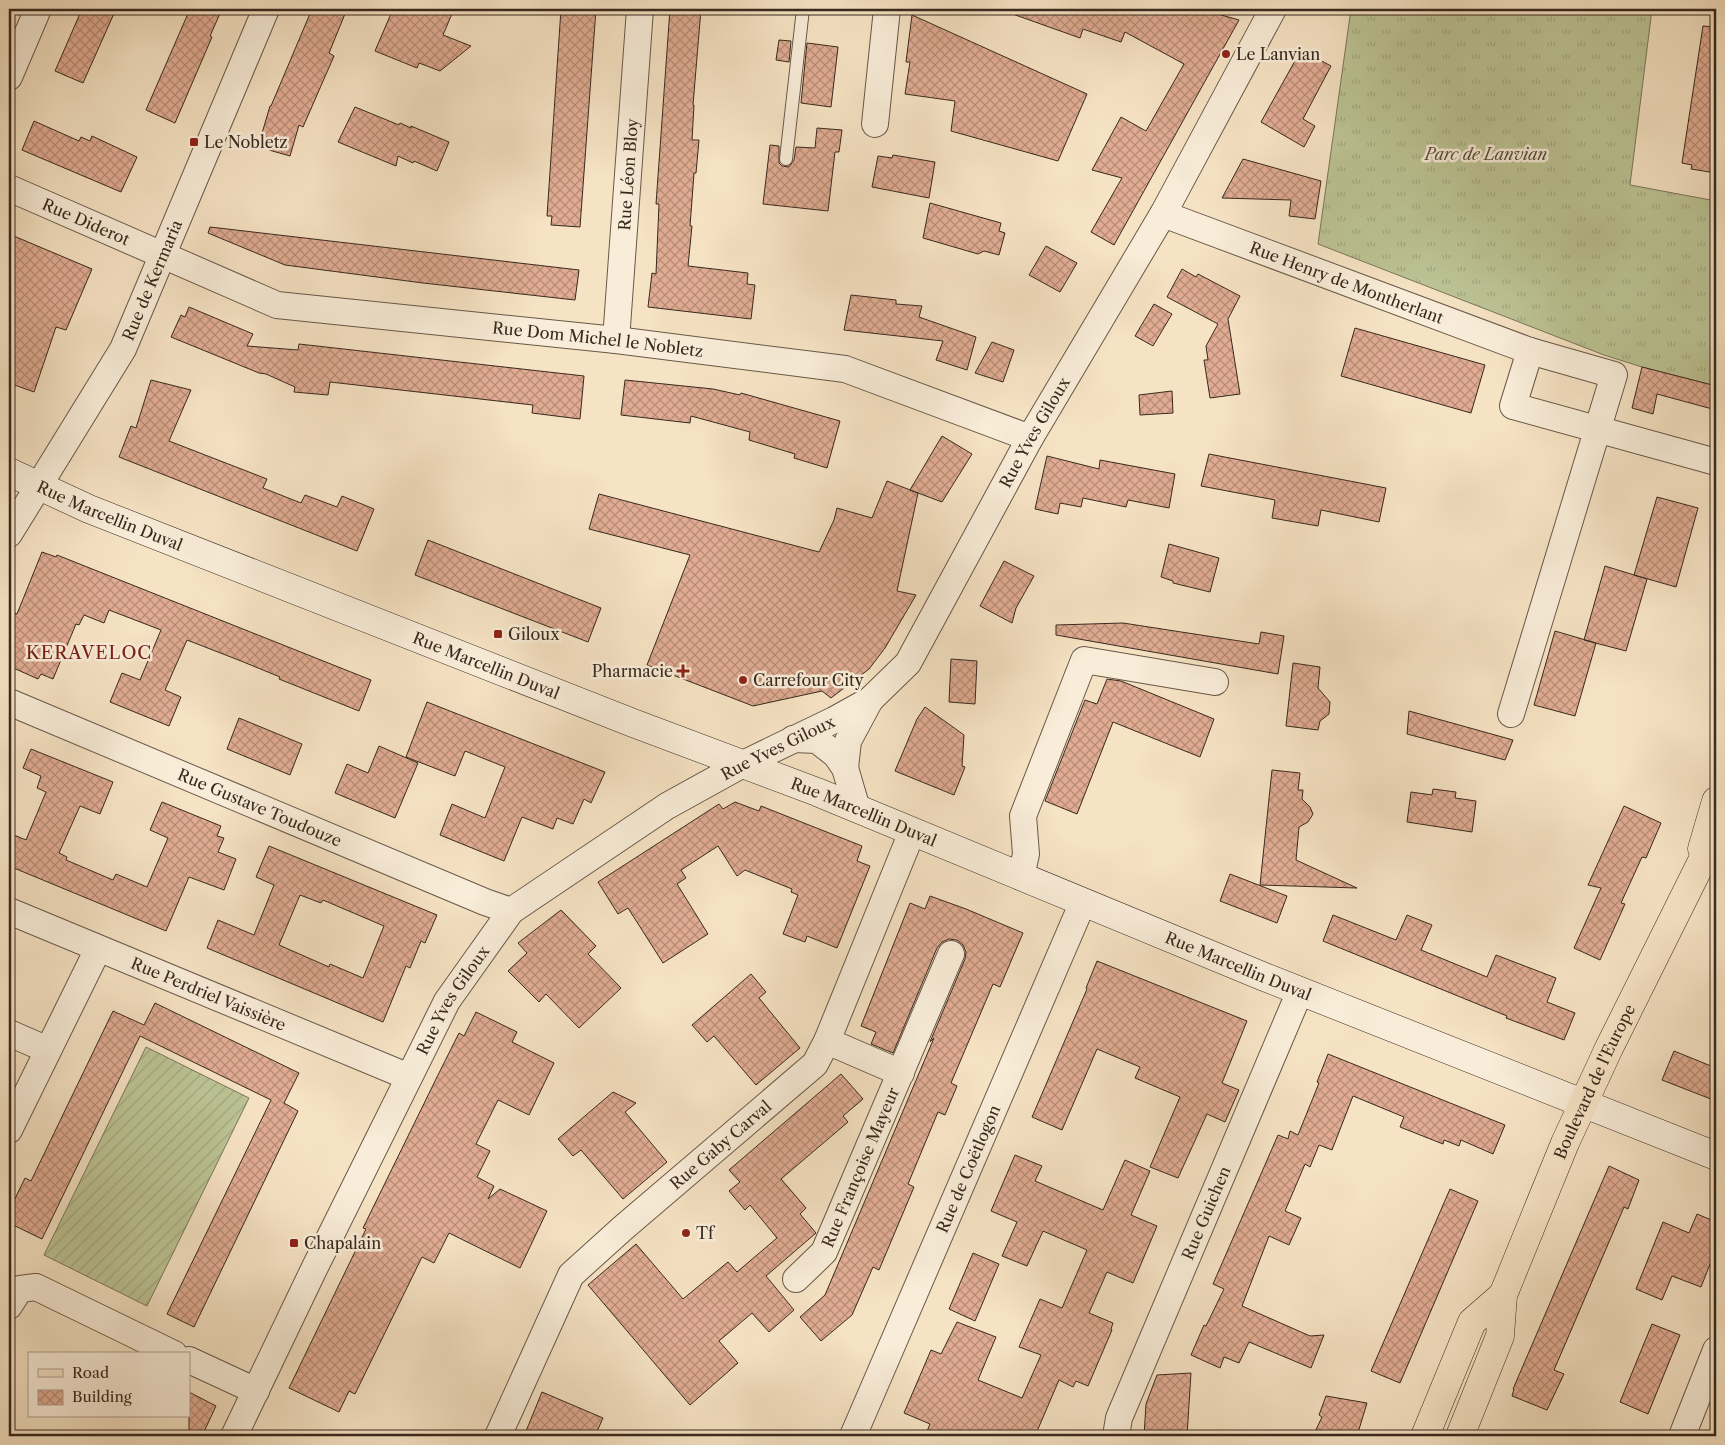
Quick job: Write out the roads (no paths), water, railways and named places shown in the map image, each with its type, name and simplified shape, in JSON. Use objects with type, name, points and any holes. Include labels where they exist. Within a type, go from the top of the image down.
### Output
[{"type":"main road","name":"Rue Marcellin Duval","points":[[9,472],[98,512],[633,723],[857,809],[1300,991],[1716,1156]]},
{"type":"main road","name":"Boulevard de l'Europe","points":[[1695,872],[1716,801]]},
{"type":"main road","name":"Boulevard de l'Europe","points":[[1460,1436],[1500,1336],[1503,1295],[1582,1104],[1695,872],[1716,833]]},
{"type":"main road","name":"Boulevard de l'Europe","points":[[1425,1436],[1472,1322],[1503,1295]]},
{"type":"street","points":[[9,77],[38,9]]},
{"type":"street","name":"Rue de Kermaria","points":[[9,534],[123,349],[164,256],[266,9]]},
{"type":"street","name":"Rue Léon Bloy","points":[[616,340],[640,9]]},
{"type":"street","points":[[875,124],[887,9]]},
{"type":"street","name":"Rue Yves Giloux","points":[[234,1436],[314,1267],[447,1001],[511,911],[667,806],[743,764],[794,740],[870,700],[908,663],[1030,438],[1163,214],[1264,11]]},
{"type":"street","name":"Rue Diderot","points":[[9,188],[164,256]]},
{"type":"street","name":"Rue Henry de Montherlant","points":[[1163,214],[1530,351],[1614,375],[1511,714]]},
{"type":"street","name":"Rue Dom Michel le Nobletz","points":[[164,256],[277,305],[616,340],[845,369],[1030,438]]},
{"type":"street","points":[[1530,351],[1513,406],[1716,462]]},
{"type":"street","points":[[1021,877],[1026,854],[1023,816],[1084,660],[1216,682]]},
{"type":"street","points":[[845,768],[848,741],[870,700]]},
{"type":"street","name":"Rue Gustave Toudouze","points":[[9,702],[466,894],[511,911]]},
{"type":"street","points":[[794,740],[817,740],[836,755],[845,768],[857,809]]},
{"type":"street","name":"Rue Gaby Carval","points":[[498,1436],[571,1276],[623,1228],[815,1064],[827,1041],[912,832]]},
{"type":"street","name":"Rue de Coëtlogon","points":[[853,1436],[1083,902]]},
{"type":"street","name":"Rue Perdriel Vaissière","points":[[9,911],[410,1077]]},
{"type":"street","points":[[9,1130],[98,949]]},
{"type":"street","name":"Rue Françoise Mayeur","points":[[796,1279],[824,1252],[951,954]]},
{"type":"street","name":"Rue Guichen","points":[[1116,1436],[1119,1418],[1300,991]]},
{"type":"street","points":[[9,1033],[48,1050]]},
{"type":"street","name":"Rue Françoise Mayeur","points":[[827,1041],[901,1073]]},
{"type":"street","points":[[9,1306],[20,1289],[36,1288],[170,1352]]},
{"type":"street","points":[[1682,1436],[1716,1350]]},
{"type":"street","points":[[190,1360],[256,1391]]},
{"type":"lane","points":[[786,159],[803,9]]},
{"type":"place","name":"Le Lanvian","points":[[1226,54]]},
{"type":"place","name":"Le Nobletz","points":[[194,142]]},
{"type":"place","name":"Giloux","points":[[498,634]]},
{"type":"place","name":"Pharmacie","points":[[683,671]]},
{"type":"place","name":"Carrefour City","points":[[743,680]]},
{"type":"place","name":"Tf","points":[[686,1233]]},
{"type":"place","name":"Chapalain","points":[[294,1243]]},
{"type":"district","name":"KERAVELOC","points":[[89,653]]},
{"type":"park label","name":"Parc de Lanvian","points":[[1486,154]]}]
